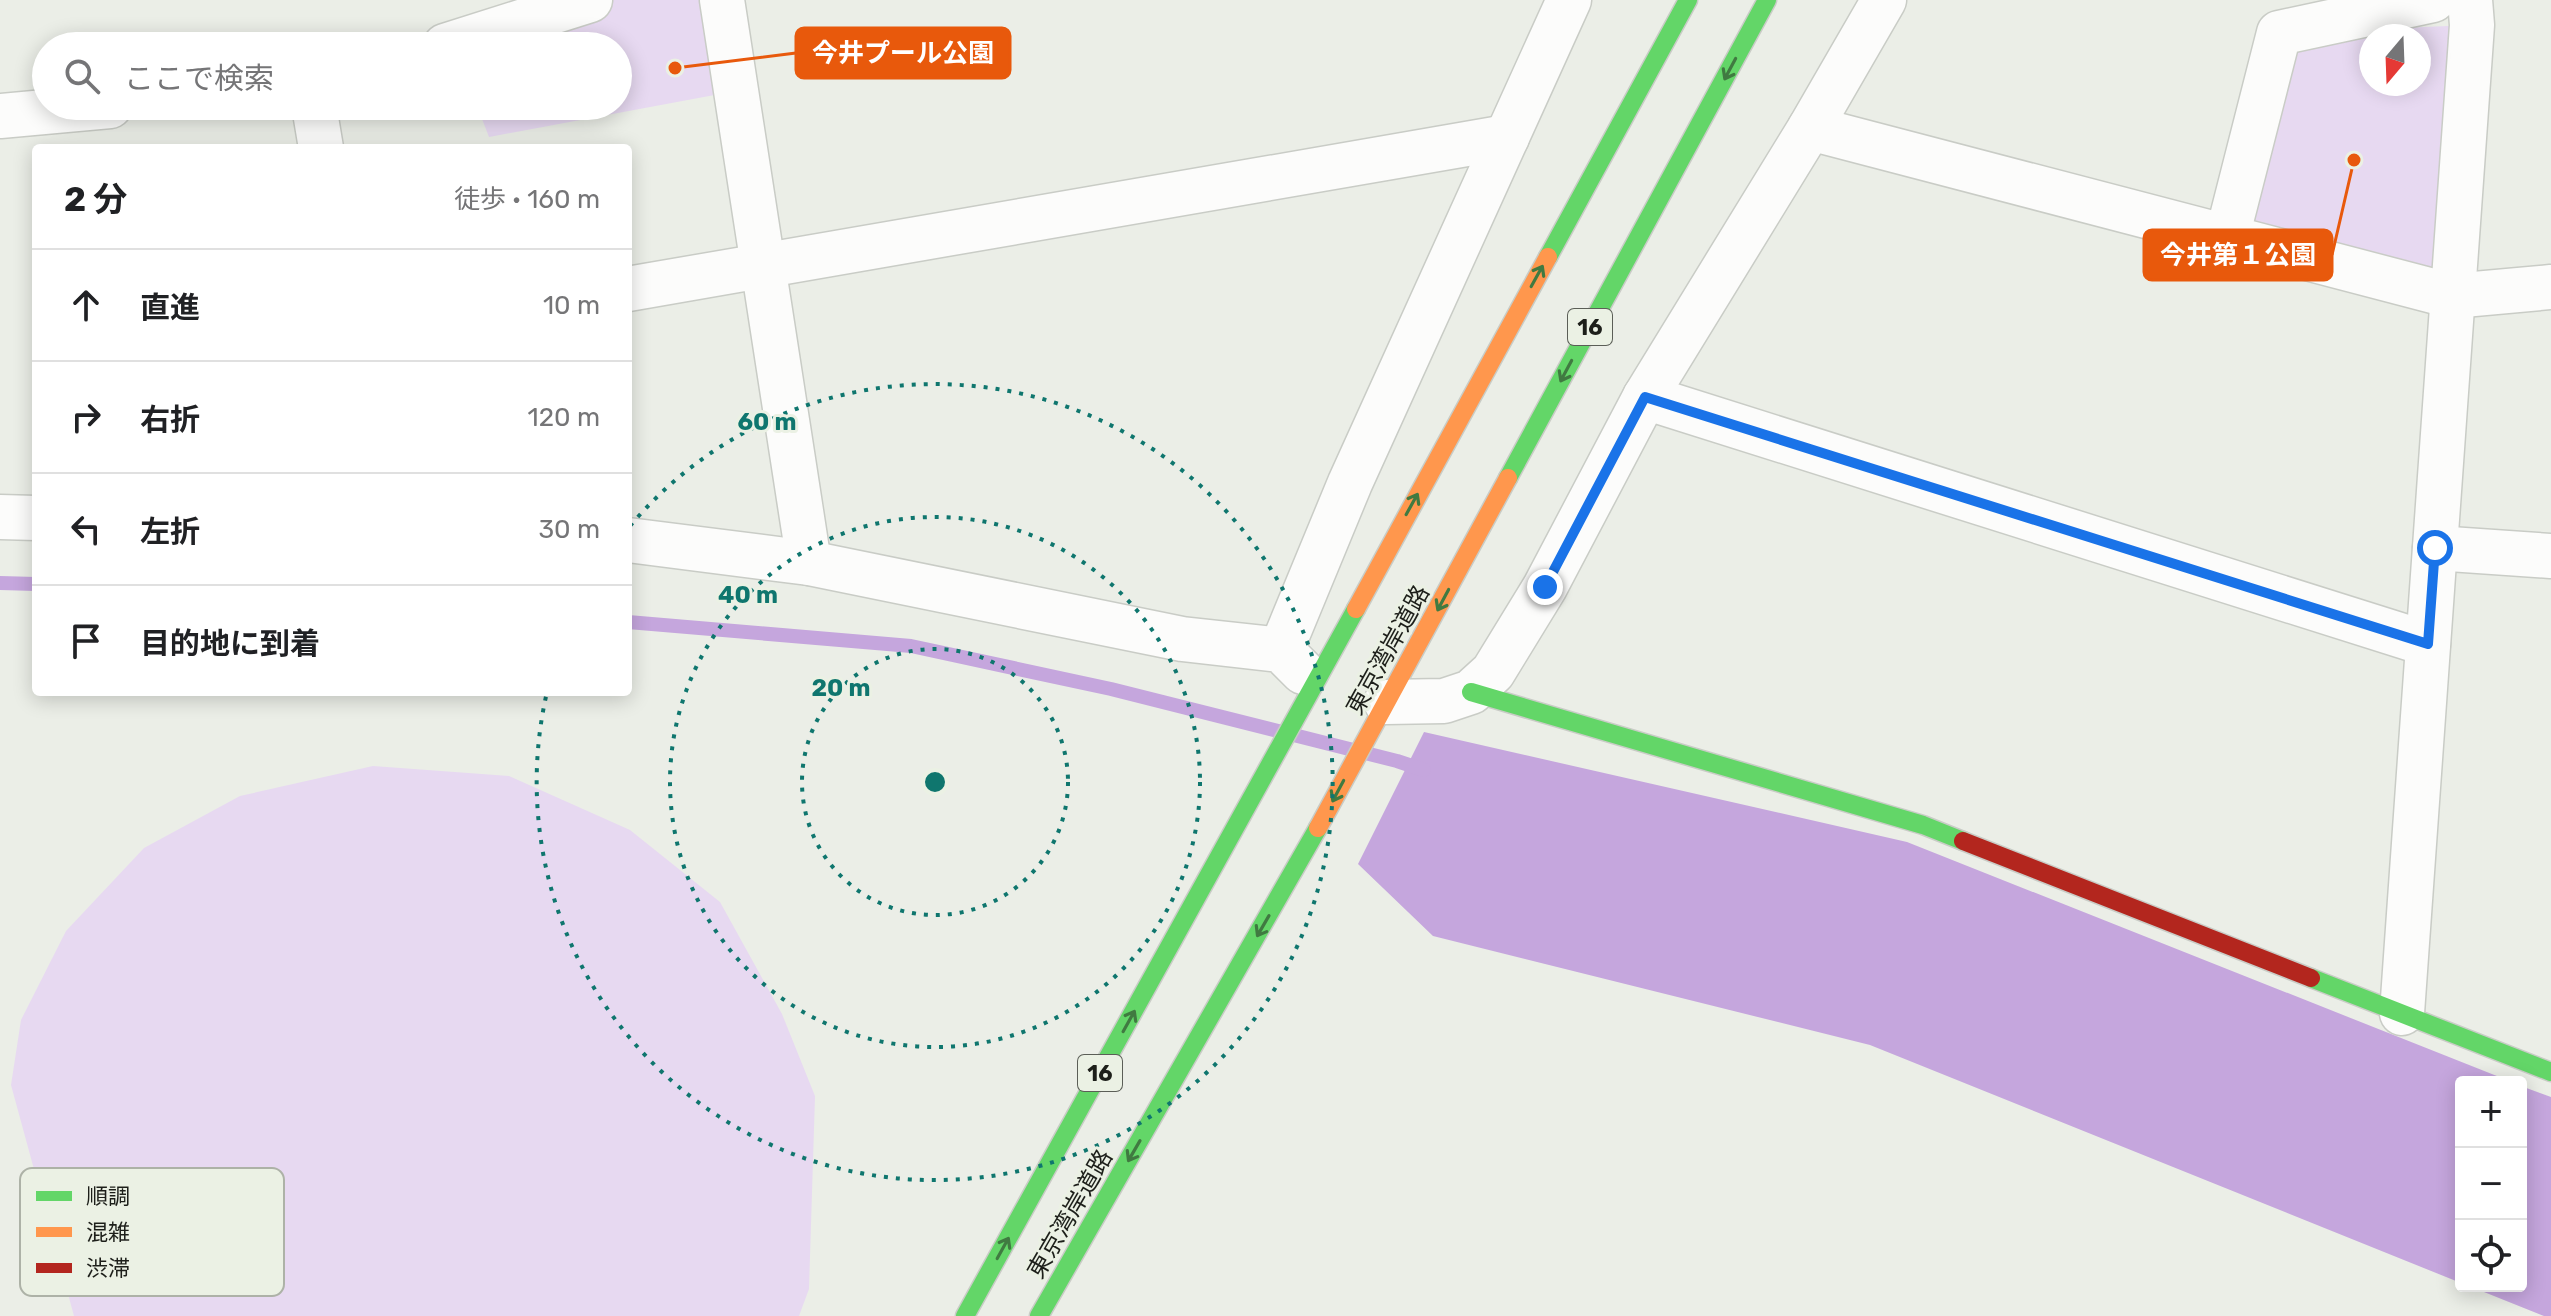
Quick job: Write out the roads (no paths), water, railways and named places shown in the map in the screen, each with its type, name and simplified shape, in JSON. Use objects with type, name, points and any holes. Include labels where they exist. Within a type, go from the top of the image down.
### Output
[{"type":"main road","name":"東京湾岸道路","points":[[965,1316],[1235,831],[1688,0]]},
{"type":"main road","name":"東京湾岸道路","points":[[1039,1316],[1302,858],[1767,0]]},
{"type":"main road","points":[[1471,692],[1923,825],[2551,1072]]},
{"type":"street","points":[[489,32],[590,0]]},
{"type":"street","points":[[722,0],[809,563]]},
{"type":"street","points":[[1281,650],[1350,483],[1569,0]]},
{"type":"street","points":[[1380,713],[1444,701],[1471,692],[1493,672],[1545,587],[1645,397],[1810,128],[1884,0]]},
{"type":"street","points":[[2227,237],[2279,33],[2433,0]]},
{"type":"street","points":[[2402,1013],[2472,25],[2470,0]]},
{"type":"street","points":[[0,116],[32,113]]},
{"type":"street","points":[[316,120],[320,144]]},
{"type":"street","points":[[1810,128],[2452,296],[2551,287]]},
{"type":"street","points":[[632,288],[1507,137]]},
{"type":"street","points":[[1645,397],[2428,644]]},
{"type":"street","points":[[0,517],[32,518]]},
{"type":"street","points":[[632,541],[809,563],[1182,639],[1281,650],[1317,677]]},
{"type":"street","points":[[2435,548],[2551,556]]},
{"type":"waterway","points":[[0,583],[32,584]]},
{"type":"waterway","points":[[632,622],[911,646],[1111,689],[1424,770]]},
{"type":"place","name":"今井プール公園","points":[[675,68]]},
{"type":"place","name":"今井第１公園","points":[[2354,160]]}]
